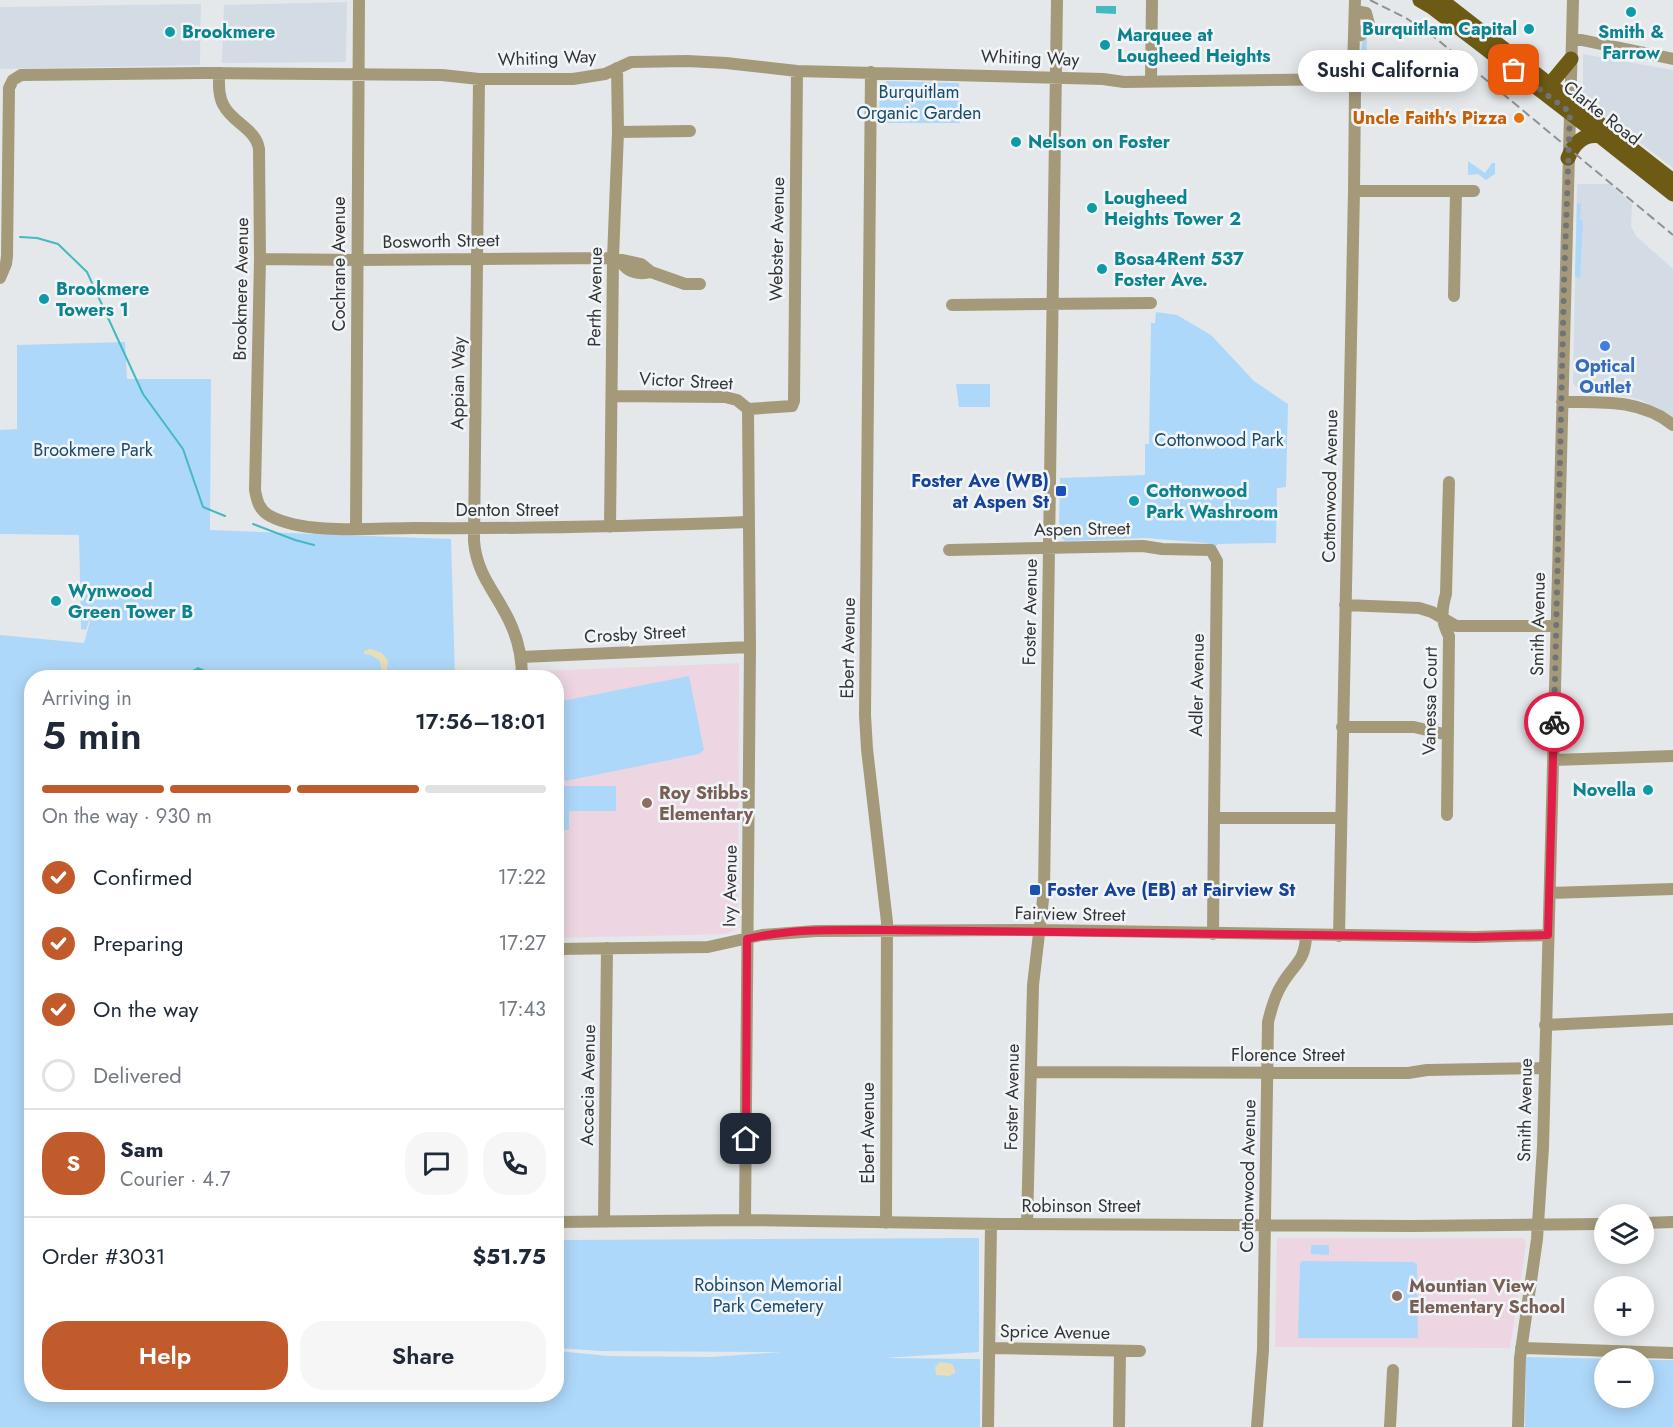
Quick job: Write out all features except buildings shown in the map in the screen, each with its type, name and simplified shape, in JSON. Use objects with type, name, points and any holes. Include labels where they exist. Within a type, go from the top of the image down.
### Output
[{"type":"main road","name":"Clarke Road","points":[[1420,0],[1673,181]]},
{"type":"main road","name":"Clarke Road","points":[[1442,0],[1551,83],[1600,136],[1673,194]]},
{"type":"main road","points":[[1551,83],[1571,59]]},
{"type":"main road","points":[[1568,158],[1571,149],[1582,138],[1600,136]]},
{"type":"street","name":"Cochrane Avenue","points":[[356,528],[359,0]]},
{"type":"street","name":"Foster Avenue","points":[[1027,1224],[1033,985],[1044,891],[1057,0]]},
{"type":"street","points":[[1151,81],[1152,0]]},
{"type":"street","name":"Smith Avenue","points":[[1518,1427],[1521,1348],[1539,1226],[1550,893],[1572,0]]},
{"type":"street","name":"Cottonwood Avenue","points":[[1339,936],[1354,191],[1355,6]]},
{"type":"street","points":[[1572,38],[1673,59]]},
{"type":"street","name":"Whiting Way","points":[[0,278],[7,256],[8,94],[13,80],[27,74],[448,75],[479,78],[573,79],[605,74],[631,62],[687,61],[797,71],[1103,78],[1124,82],[1195,79],[1353,79]]},
{"type":"street","name":"Perth Avenue","points":[[610,527],[617,260],[617,68]]},
{"type":"street","name":"Webster Avenue","points":[[792,406],[794,401],[797,71]]},
{"type":"street","name":"Ebert Avenue","points":[[871,72],[865,715],[887,930],[886,1223]]},
{"type":"street","name":"Brookmere Avenue","points":[[219,74],[220,96],[225,108],[253,134],[258,144],[260,259],[255,490],[260,509],[268,516]]},
{"type":"street","name":"Appian Way","points":[[479,78],[473,529],[479,569],[512,626],[521,657],[522,670]]},
{"type":"street","points":[[618,132],[690,131]]},
{"type":"street","points":[[1354,191],[1474,191]]},
{"type":"street","points":[[1454,296],[1456,191]]},
{"type":"street","name":"Bosworth Street","points":[[260,259],[617,260],[632,272],[645,274],[651,272],[685,284],[700,284]]},
{"type":"street","points":[[952,305],[1151,303]]},
{"type":"street","name":"Victor Street","points":[[612,396],[725,397],[737,400],[748,410],[792,406]]},
{"type":"street","points":[[1562,402],[1613,401],[1628,404],[1659,416],[1673,425]]},
{"type":"street","name":"Ivy Avenue","points":[[745,1220],[750,647],[748,410]]},
{"type":"street","name":"Vanessa Court","points":[[1447,815],[1449,636],[1442,624],[1442,618],[1446,594],[1449,482]]},
{"type":"street","name":"Denton Street","points":[[268,516],[299,525],[328,529],[610,527],[748,522]]},
{"type":"street","name":"Aspen Street","points":[[949,550],[1143,546],[1162,549],[1208,549],[1214,553]]},
{"type":"street","name":"Adler Avenue","points":[[1213,934],[1217,561],[1214,553]]},
{"type":"street","points":[[1345,605],[1419,608],[1432,612],[1456,626],[1556,626]]},
{"type":"street","name":"Crosby Street","points":[[521,657],[750,647]]},
{"type":"street","points":[[1342,727],[1414,727],[1448,735]]},
{"type":"street","points":[[1553,760],[1673,756]]},
{"type":"street","points":[[1214,818],[1340,818]]},
{"type":"street","points":[[1550,893],[1673,889]]},
{"type":"street","name":"Fairview Street","points":[[564,949],[699,947],[762,935],[887,930],[1040,930],[1306,936],[1548,935]]},
{"type":"street","name":"Cottonwood Avenue","points":[[1257,1427],[1263,1350],[1268,1022],[1273,1002],[1281,985],[1305,951],[1306,936]]},
{"type":"street","name":"Accacia Avenue","points":[[604,1221],[607,948]]},
{"type":"street","points":[[1545,1025],[1673,1019]]},
{"type":"street","name":"Florence Street","points":[[1031,1072],[1408,1073],[1427,1070],[1544,1068]]},
{"type":"street","name":"Robinson Street","points":[[564,1222],[745,1220],[991,1224],[1594,1224]]},
{"type":"street","points":[[1654,1223],[1673,1222]]},
{"type":"street","points":[[988,1427],[991,1224]]},
{"type":"street","name":"Sprice Avenue","points":[[989,1348],[1140,1351]]},
{"type":"street","points":[[1521,1348],[1673,1353]]},
{"type":"street","name":"Sprice Avenue","points":[[1119,1427],[1120,1351]]},
{"type":"street","points":[[1390,1427],[1393,1370]]},
{"type":"shaded area","points":[[347,2],[346,62],[222,63],[224,5]]},
{"type":"shaded area","points":[[201,4],[200,65],[0,69],[0,7]]},
{"type":"shaded area","points":[[1096,6],[1116,6],[1116,14],[1096,13]]},
{"type":"shaded area","points":[[1583,54],[1673,70],[1673,168],[1583,99]]},
{"type":"shaded area","points":[[1577,184],[1610,184],[1632,204],[1631,226],[1636,236],[1673,269],[1673,418],[1641,400],[1611,395],[1582,395],[1573,383]]},
{"type":"shaded area","name":"Roy Stibbs Elementary","points":[[739,663],[738,928],[726,934],[564,938],[564,670]]},
{"type":"shaded area","name":"Mountian View Elementary School","points":[[1277,1238],[1524,1238],[1526,1245],[1510,1348],[1275,1347]]},
{"type":"green space","points":[[1367,33],[1366,67],[1361,67],[1362,44]]},
{"type":"green space","name":"Burquitlam Organic Garden","points":[[887,81],[959,83],[960,123],[879,123],[880,88]]},
{"type":"green space","points":[[1468,161],[1485,173],[1492,163],[1495,163],[1495,174],[1486,180],[1478,174],[1468,175]]},
{"type":"green space","points":[[1577,203],[1581,204],[1580,220],[1583,221],[1580,278],[1575,277]]},
{"type":"green space","name":"Cottonwood Park","points":[[1156,312],[1177,315],[1211,335],[1254,381],[1288,404],[1286,487],[1277,488],[1276,543],[1218,544],[1215,547],[1206,543],[1146,538],[1065,541],[1057,534],[1060,478],[1145,475],[1145,444],[1149,444],[1151,323],[1155,323]]},
{"type":"green space","points":[[125,342],[127,379],[211,379],[210,530],[451,539],[455,670],[24,670],[24,1402],[564,1402],[564,1352],[609,1356],[711,1357],[782,1352],[600,1351],[564,1348],[564,1240],[979,1238],[979,1352],[884,1358],[980,1359],[980,1427],[0,1427],[0,635],[84,643],[95,603],[86,630],[81,629],[79,535],[0,534],[0,430],[17,429],[17,345]]},
{"type":"green space","points":[[956,384],[990,384],[990,407],[959,407]]},
{"type":"green space","points":[[689,676],[704,750],[699,754],[565,781],[564,701]]},
{"type":"green space","points":[[564,786],[616,786],[616,811],[569,811],[569,830],[564,830]]},
{"type":"green space","points":[[1311,1245],[1329,1245],[1329,1255],[1311,1254]]},
{"type":"green space","points":[[1302,1261],[1414,1262],[1417,1265],[1418,1338],[1298,1338],[1300,1263]]},
{"type":"green space","points":[[1526,1357],[1594,1358],[1594,1408],[1654,1408],[1654,1360],[1673,1360],[1673,1427],[1525,1427]]},
{"type":"sand","points":[[371,649],[382,653],[388,661],[387,670],[381,670],[380,661],[371,655],[364,654],[364,651]]},
{"type":"sand","points":[[940,1362],[952,1364],[955,1373],[949,1376],[936,1375],[935,1367]]},
{"type":"waterway","points":[[20,237],[37,238],[58,244],[87,272],[143,394],[183,449],[203,507],[225,516]]},
{"type":"waterway","points":[[253,524],[314,545]]},
{"type":"railway","points":[[1370,0],[1406,18],[1438,40],[1673,235]]},
{"type":"way so far","points":[[1514,70],[1570,112],[1554,722]]},
{"type":"place","name":"Smith & Farrow","points":[[1631,12]]},
{"type":"place","name":"Burquitlam Capital","points":[[1529,29]]},
{"type":"place","name":"Brookmere","points":[[170,32]]},
{"type":"place","name":"Marquee at Lougheed Heights","points":[[1105,45]]},
{"type":"place","name":"Sushi California","points":[[1514,70]]},
{"type":"place","name":"Uncle Faith's Pizza","points":[[1519,118]]},
{"type":"place","name":"Nelson on Foster","points":[[1016,142]]},
{"type":"place","name":"Lougheed Heights Tower 2","points":[[1092,208]]},
{"type":"place","name":"Bosa4Rent 537 Foster Ave.","points":[[1102,269]]},
{"type":"place","name":"Brookmere Towers 1","points":[[44,299]]},
{"type":"place","name":"Optical Outlet","points":[[1605,346]]},
{"type":"place","name":"Foster Ave (WB) at Aspen St","points":[[1061,491]]},
{"type":"place","name":"Cottonwood Park Washroom","points":[[1134,501]]},
{"type":"place","name":"Wynwood Green Tower B","points":[[56,601]]},
{"type":"place","name":"Novella","points":[[1648,790]]},
{"type":"place","name":"Roy Stibbs Elementary","points":[[647,803]]},
{"type":"place","name":"Foster Ave (EB) at Fairview St","points":[[1035,890]]},
{"type":"place","name":"Mountian View Elementary School","points":[[1397,1296]]},
{"type":"route","points":[[746,1139],[747,939],[762,935],[816,931],[1040,930],[1475,937],[1548,935],[1554,722]]},
{"type":"park label","name":"Brookmere Park","points":[[93,450]]},
{"type":"park label","name":"Robinson Memorial Park Cemetery","points":[[768,1295]]}]
